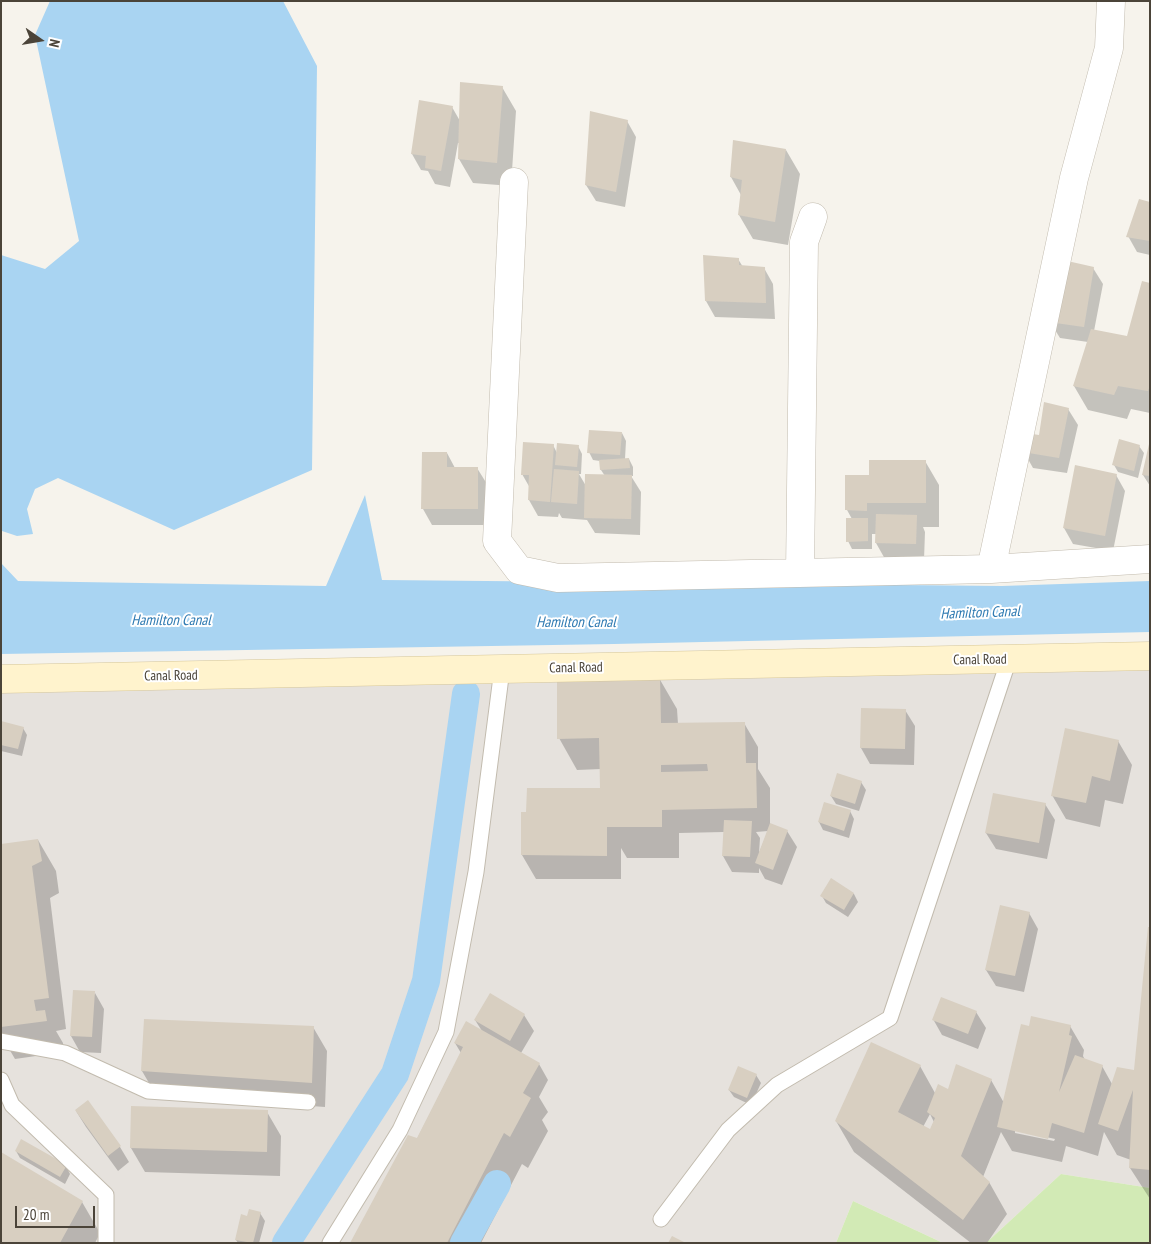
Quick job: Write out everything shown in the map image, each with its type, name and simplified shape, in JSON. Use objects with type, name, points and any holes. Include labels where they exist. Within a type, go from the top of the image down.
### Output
[{"type":"main road","name":"Canal Road","points":[[1,679],[1150,656]]},
{"type":"street","points":[[991,569],[1074,178],[1109,48],[1111,1]]},
{"type":"street","points":[[514,182],[497,541],[519,570],[558,578],[991,569],[1150,558]]},
{"type":"street","points":[[800,573],[804,242],[813,216]]},
{"type":"lane","points":[[661,1219],[728,1130],[777,1085],[890,1018],[1009,659]]},
{"type":"lane","points":[[330,1243],[400,1130],[446,1032],[476,872],[502,670]]},
{"type":"lane","points":[[1,1041],[66,1053],[148,1091],[308,1102]]},
{"type":"lane","points":[[1,1080],[12,1105],[106,1195],[106,1243]]},
{"type":"shaded area","points":[[1150,664],[1150,1188],[1061,1174],[986,1243],[943,1243],[853,1201],[836,1243],[1,1243],[1,687]]},
{"type":"green space","points":[[1061,1174],[1150,1188],[1150,1243],[986,1243]]},
{"type":"green space","points":[[853,1201],[943,1243],[836,1243]]},
{"type":"water","points":[[50,1],[283,1],[317,66],[312,470],[174,530],[58,478],[35,489],[27,509],[33,534],[17,536],[1,532],[1,255],[45,269],[79,241],[35,35]]},
{"type":"water","name":"Hamilton Canal","points":[[365,495],[382,580],[1002,586],[1150,581],[1150,632],[614,644],[1,654],[1,563],[18,581],[326,586]]},
{"type":"building","points":[[460,82],[503,86],[497,163],[458,159]]},
{"type":"building","points":[[419,100],[453,106],[441,171],[425,168],[426,156],[411,154]]},
{"type":"building","points":[[590,111],[628,120],[616,192],[585,185]]},
{"type":"building","points":[[733,140],[786,149],[775,222],[738,215],[742,180],[730,177]]},
{"type":"building","points":[[1139,199],[1150,202],[1150,241],[1126,237]]},
{"type":"building","points":[[703,255],[739,258],[739,265],[765,267],[766,303],[705,301]]},
{"type":"building","points":[[1063,260],[1094,267],[1084,327],[1049,322]]},
{"type":"building","points":[[1142,281],[1150,283],[1150,385],[1148,391],[1118,386],[1114,395],[1073,386],[1091,329],[1127,336]]},
{"type":"building","points":[[1044,402],[1069,408],[1059,458],[1023,452],[1026,433],[1039,435]]},
{"type":"building","points":[[589,430],[622,432],[620,455],[587,453]]},
{"type":"building","points":[[1119,439],[1140,445],[1134,471],[1112,465]]},
{"type":"building","points":[[523,442],[554,444],[550,502],[528,500],[529,475],[521,475]]},
{"type":"building","points":[[557,443],[579,445],[577,467],[555,465]]},
{"type":"building","points":[[1150,444],[1150,476],[1142,475]]},
{"type":"building","points":[[422,452],[447,452],[447,467],[478,467],[478,509],[421,509]]},
{"type":"building","points":[[629,458],[630,468],[600,470],[599,460]]},
{"type":"building","points":[[869,460],[926,460],[926,503],[867,503],[867,511],[845,510],[845,475],[869,475]]},
{"type":"building","points":[[1075,465],[1117,474],[1105,536],[1063,528]]},
{"type":"building","points":[[554,469],[579,471],[577,504],[551,502]]},
{"type":"building","points":[[585,474],[632,475],[631,519],[584,518]]},
{"type":"building","points":[[876,514],[917,515],[916,544],[875,543]]},
{"type":"building","points":[[846,518],[868,518],[868,541],[846,542]]},
{"type":"building","points":[[660,677],[661,723],[745,722],[746,763],[756,763],[757,808],[662,810],[662,827],[607,827],[607,856],[521,855],[521,812],[526,812],[527,788],[600,788],[599,738],[557,739],[557,678]],"holes":[[[707,764],[708,771],[661,772],[661,765]]]},
{"type":"building","points":[[861,708],[906,709],[905,749],[860,748]]},
{"type":"building","points":[[1,721],[24,727],[18,749],[1,745]]},
{"type":"building","points":[[1065,728],[1119,740],[1110,781],[1092,776],[1086,803],[1051,796]]},
{"type":"building","points":[[837,773],[862,781],[855,804],[830,796]]},
{"type":"building","points":[[993,793],[1046,803],[1039,843],[985,833]]},
{"type":"building","points":[[824,802],[851,810],[844,831],[818,822]]},
{"type":"building","points":[[724,820],[752,821],[750,857],[722,856]]},
{"type":"building","points":[[770,823],[788,830],[773,870],[755,863]]},
{"type":"building","points":[[38,839],[42,861],[32,866],[49,998],[34,1000],[36,1011],[45,1010],[47,1021],[1,1027],[1,844]]},
{"type":"building","points":[[831,878],[854,893],[844,910],[820,896]]},
{"type":"building","points":[[1000,905],[1030,912],[1015,976],[985,970]]},
{"type":"building","points":[[1148,927],[1150,927],[1150,1170],[1129,1168],[1133,1090],[1118,1131],[1098,1124],[1117,1067],[1134,1070]]},
{"type":"building","points":[[73,990],[95,991],[92,1037],[70,1036]]},
{"type":"building","points":[[490,993],[525,1014],[510,1041],[474,1020]]},
{"type":"building","points":[[941,997],[977,1011],[968,1034],[932,1020]]},
{"type":"building","points":[[1031,1016],[1071,1025],[1069,1035],[1072,1036],[1059,1092],[1075,1055],[1103,1065],[1084,1133],[1052,1123],[1048,1139],[997,1127],[1021,1024],[1029,1026]]},
{"type":"building","points":[[144,1019],[314,1026],[312,1083],[141,1071]]},
{"type":"building","points":[[466,1021],[540,1063],[523,1093],[531,1098],[510,1137],[504,1133],[447,1243],[350,1243],[408,1135],[417,1138],[463,1047],[454,1043]]},
{"type":"building","points":[[871,1042],[921,1065],[898,1112],[930,1129],[935,1118],[927,1112],[938,1084],[948,1089],[956,1064],[992,1079],[961,1156],[990,1182],[963,1220],[835,1121]]},
{"type":"building","points":[[738,1066],[757,1074],[747,1098],[728,1090]]},
{"type":"building","points":[[88,1100],[121,1146],[108,1156],[75,1110]]},
{"type":"building","points":[[131,1106],[268,1110],[267,1152],[130,1148]]},
{"type":"building","points":[[21,1139],[67,1165],[60,1177],[15,1151]]},
{"type":"building","points":[[1,1152],[83,1201],[60,1243],[1,1243]]},
{"type":"building","points":[[249,1209],[261,1212],[253,1243],[235,1240],[241,1214],[247,1216]]},
{"type":"building","points":[[672,1236],[686,1243],[668,1243]]},
{"type":"waterway","points":[[286,1243],[395,1074],[426,981],[466,694]]},
{"type":"waterway","points":[[464,1243],[497,1184]]}]
